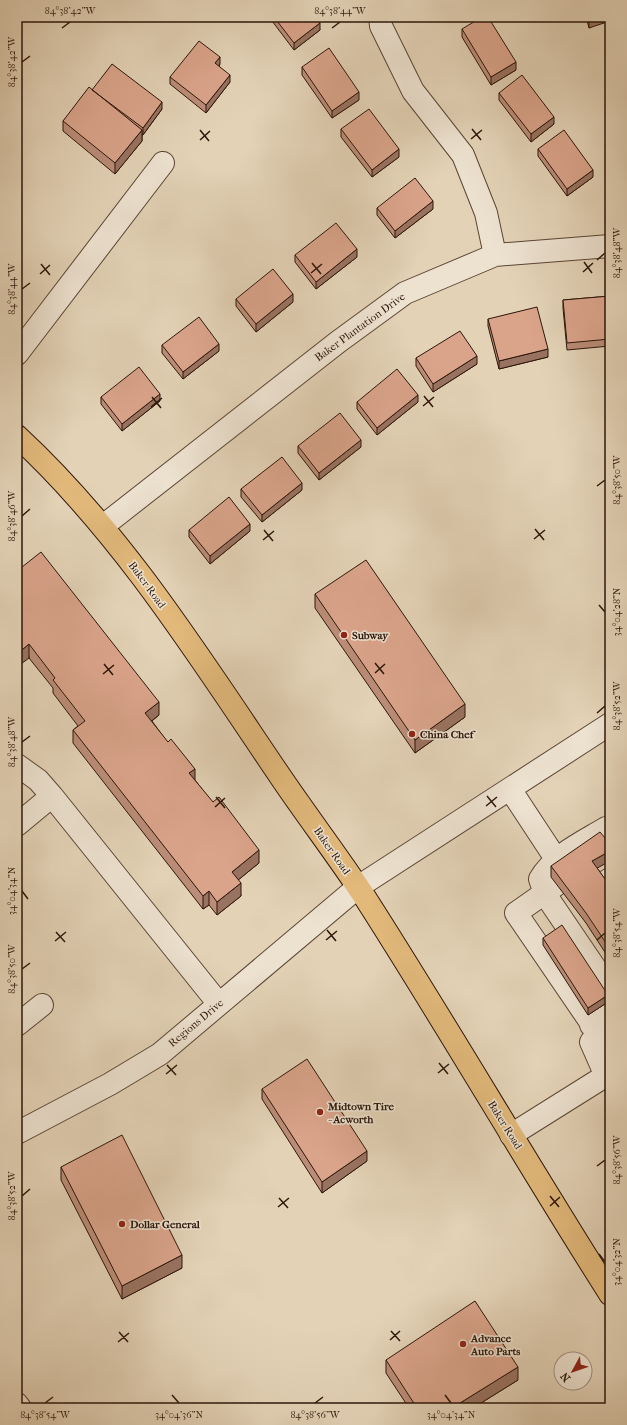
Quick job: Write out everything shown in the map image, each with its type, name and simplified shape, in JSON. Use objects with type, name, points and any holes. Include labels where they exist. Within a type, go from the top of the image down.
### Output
[{"type":"main road","name":"Baker Road","points":[[17,436],[38,455],[103,526],[166,611],[358,887],[610,1294]]},
{"type":"street","points":[[380,17],[381,26],[413,91],[463,155],[486,213],[495,255]]},
{"type":"street","points":[[17,354],[163,163]]},
{"type":"street","name":"Baker Plantation Drive","points":[[103,526],[338,342],[405,294],[495,255],[610,246]]},
{"type":"street","name":"Regions Drive","points":[[17,1133],[110,1084],[160,1054],[358,887],[610,724]]},
{"type":"street","points":[[17,765],[38,780],[52,796],[219,1004]]},
{"type":"street","points":[[510,789],[556,859]]},
{"type":"street","points":[[17,824],[52,796]]},
{"type":"street","points":[[604,979],[551,889],[540,879],[546,868],[556,859],[606,828],[609,845]]},
{"type":"street","points":[[551,889],[516,913],[600,1032]]},
{"type":"street","points":[[17,1025],[42,1005]]},
{"type":"street","points":[[511,1135],[608,1074],[591,1042],[600,1032],[610,1014]]},
{"type":"street","points":[[17,1404],[20,1408]]},
{"type":"building","points":[[274,17],[316,17],[320,23],[294,43]]},
{"type":"building","points":[[482,17],[488,17],[516,62],[491,77],[462,29]]},
{"type":"building","points":[[588,17],[600,17],[589,20]]},
{"type":"building","points":[[199,41],[220,57],[215,63],[230,75],[206,105],[170,77]]},
{"type":"building","points":[[329,48],[359,92],[332,111],[302,67]]},
{"type":"building","points":[[112,64],[162,102],[143,128],[92,90]]},
{"type":"building","points":[[522,75],[554,117],[531,134],[499,93]]},
{"type":"building","points":[[89,87],[142,130],[115,163],[63,121]]},
{"type":"building","points":[[369,109],[399,149],[372,170],[341,129]]},
{"type":"building","points":[[564,130],[593,170],[567,189],[538,149]]},
{"type":"building","points":[[415,178],[433,201],[395,231],[377,208]]},
{"type":"building","points":[[336,223],[357,249],[316,282],[295,255]]},
{"type":"building","points":[[273,269],[293,294],[256,324],[236,299]]},
{"type":"building","points":[[610,296],[610,339],[567,343],[563,300]]},
{"type":"building","points":[[537,307],[548,349],[499,361],[488,319]]},
{"type":"building","points":[[199,317],[219,344],[183,372],[162,345]]},
{"type":"building","points":[[460,331],[477,356],[433,384],[416,358]]},
{"type":"building","points":[[139,367],[160,394],[122,424],[101,397]]},
{"type":"building","points":[[397,369],[418,395],[377,428],[357,402]]},
{"type":"building","points":[[340,413],[361,440],[319,473],[298,446]]},
{"type":"building","points":[[282,457],[302,483],[262,515],[241,489]]},
{"type":"building","points":[[229,497],[250,524],[210,556],[189,530]]},
{"type":"building","points":[[41,552],[159,702],[145,713],[168,742],[171,739],[195,769],[189,773],[213,802],[219,797],[259,850],[232,872],[241,883],[217,902],[209,891],[203,896],[73,730],[85,721],[53,680],[55,678],[29,644],[17,654],[17,571]]},
{"type":"building","points":[[366,560],[465,704],[415,740],[315,594]]},
{"type":"building","points":[[600,832],[610,844],[610,851],[592,861],[610,886],[610,949],[586,913],[551,866]]},
{"type":"building","points":[[562,925],[608,995],[588,1008],[543,938]]},
{"type":"building","points":[[307,1059],[367,1151],[322,1182],[262,1089]]},
{"type":"building","name":"Dollar General","points":[[122,1135],[182,1255],[122,1286],[61,1167]]},
{"type":"building","name":"Advance Auto Parts","points":[[475,1301],[518,1367],[452,1408],[417,1408],[386,1360]]},
{"type":"place","name":"Subway","points":[[344,635]]},
{"type":"place","name":"China Chef","points":[[412,734]]},
{"type":"place","name":"Midtown Tire - Acworth","points":[[320,1112]]},
{"type":"place","name":"Dollar General","points":[[122,1224]]},
{"type":"place","name":"Advance Auto Parts","points":[[463,1344]]}]
